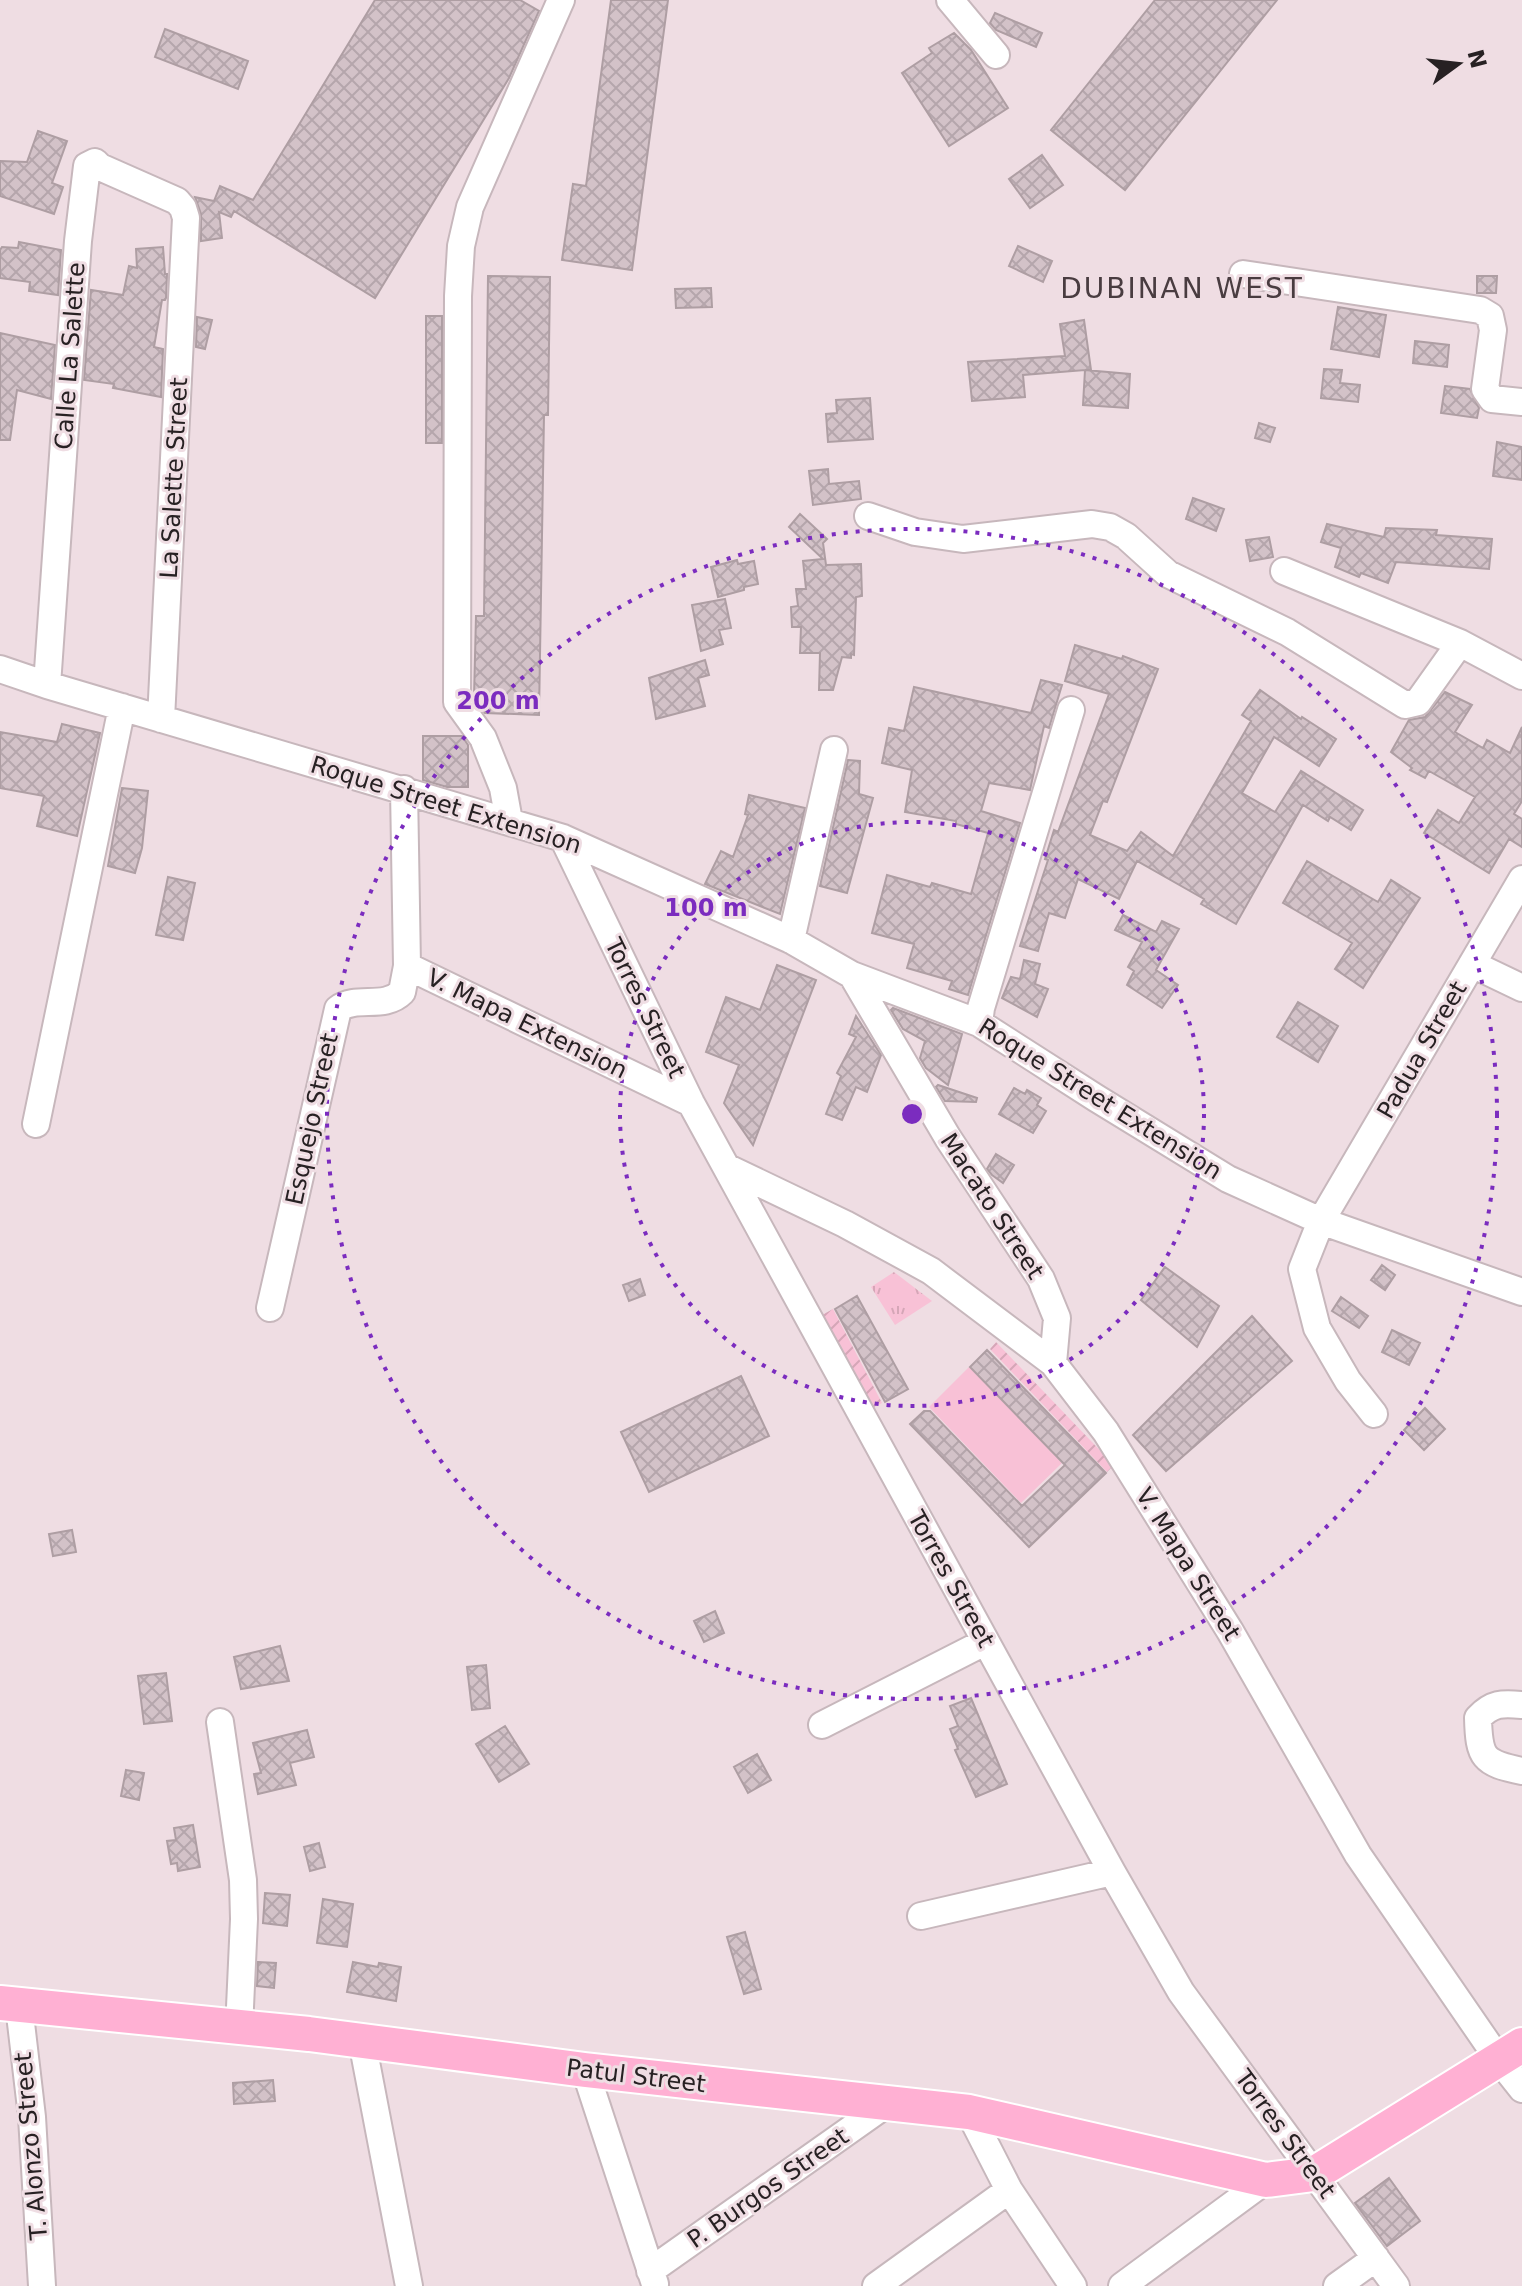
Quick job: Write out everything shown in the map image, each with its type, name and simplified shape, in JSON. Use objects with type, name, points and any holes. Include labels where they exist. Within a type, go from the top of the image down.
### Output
[{"type":"main road","name":"Patul Street","points":[[10,2004],[309,2034],[585,2070],[969,2112],[1266,2180]]},
{"type":"main road","points":[[1266,2180],[1314,2174],[1510,2052]]},
{"type":"street","points":[[509,821],[503,788],[483,738],[457,702],[458,312],[461,246],[470,207],[561,0]]},
{"type":"street","points":[[950,0],[996,55]]},
{"type":"street","name":"Calle La Salette","points":[[47,685],[78,241],[87,166],[95,162],[177,201],[186,218],[186,238]]},
{"type":"street","name":"La Salette Street","points":[[161,719],[186,238]]},
{"type":"street","points":[[1243,274],[1480,310],[1490,316],[1493,330],[1485,389],[1492,399],[1522,402]]},
{"type":"street","points":[[868,516],[915,532],[963,539],[1092,524],[1110,527],[1126,536],[1168,574],[1287,632],[1405,705],[1418,702],[1460,643]]},
{"type":"street","points":[[1284,571],[1460,643],[1522,676]]},
{"type":"street","name":"Roque Street Extension","points":[[0,669],[563,838],[791,940],[852,975],[979,1023],[1228,1179],[1321,1221],[1522,1292]]},
{"type":"street","points":[[36,1124],[122,707]]},
{"type":"street","points":[[979,1023],[985,993],[1071,710]]},
{"type":"street","points":[[791,940],[834,750]]},
{"type":"street","name":"Esquejo Street","points":[[270,1308],[333,1020],[338,1009],[344,1005],[384,1002],[398,996],[407,966],[404,789]]},
{"type":"street","name":"Torres Street","points":[[563,838],[691,1103],[985,1642],[1181,1992],[1396,2286]]},
{"type":"street","name":"Padua Street","points":[[1374,1414],[1348,1381],[1317,1328],[1302,1269],[1321,1221],[1522,879]]},
{"type":"street","points":[[1472,964],[1522,988]]},
{"type":"street","name":"V. Mapa Extension","points":[[407,966],[691,1103]]},
{"type":"street","name":"Macato Street","points":[[852,975],[948,1138],[1041,1279],[1057,1318],[1053,1363]]},
{"type":"street","name":"V. Mapa Street","points":[[728,1168],[845,1224],[931,1271],[1053,1363],[1106,1432],[1213,1604],[1358,1855],[1510,2052],[1522,2089]]},
{"type":"street","points":[[822,1725],[985,1642]]},
{"type":"street","points":[[1522,1705],[1500,1703],[1488,1707],[1478,1718],[1478,1738],[1484,1754],[1494,1765],[1522,1771]]},
{"type":"street","points":[[220,1722],[243,1880],[239,2029]]},
{"type":"street","points":[[921,1916],[1112,1872]]},
{"type":"street","name":"T. Alonzo Street","points":[[10,2004],[32,2117],[42,2286]]},
{"type":"street","points":[[362,2041],[409,2286]]},
{"type":"street","points":[[585,2070],[653,2278]]},
{"type":"street","name":"P. Burgos Street","points":[[653,2278],[885,2105]]},
{"type":"street","points":[[969,2112],[1009,2190],[1073,2286]]},
{"type":"street","points":[[1122,2286],[1266,2180]]},
{"type":"street","points":[[876,2286],[1009,2190]]},
{"type":"street","points":[[1337,2286],[1376,2258]]},
{"type":"green space","points":[[894,1272],[932,1301],[895,1325],[871,1287]]},
{"type":"green space","points":[[833,1309],[882,1403],[872,1408],[822,1315]]},
{"type":"green space","points":[[996,1342],[1114,1465],[1107,1472],[990,1349]]},
{"type":"green space","points":[[969,1367],[1062,1463],[1021,1503],[929,1407]]},
{"type":"building","points":[[375,0],[520,0],[539,11],[509,78],[375,298],[234,211],[231,217],[219,212],[222,238],[201,241],[201,214],[195,197],[214,201],[220,186],[253,200]]},
{"type":"building","points":[[611,0],[668,0],[632,270],[562,260],[573,184],[586,186]]},
{"type":"building","points":[[1155,0],[1277,0],[1125,190],[1051,130]]},
{"type":"building","points":[[995,13],[1042,33],[1036,47],[996,30],[990,23]]},
{"type":"building","points":[[165,29],[248,61],[238,89],[155,57]]},
{"type":"building","points":[[954,33],[971,50],[1008,108],[949,146],[902,73],[932,53],[929,48]]},
{"type":"building","points":[[38,131],[67,141],[52,183],[63,187],[54,214],[0,196],[0,161],[27,162]]},
{"type":"building","points":[[1042,155],[1063,185],[1030,208],[1009,179]]},
{"type":"building","points":[[19,242],[61,250],[58,295],[29,291],[30,282],[0,278],[0,250],[2,247],[18,248]]},
{"type":"building","points":[[1018,246],[1052,261],[1043,282],[1009,266]]},
{"type":"building","points":[[163,247],[167,274],[166,298],[162,300],[154,347],[163,349],[161,397],[113,388],[114,384],[84,380],[91,290],[123,295],[129,266],[137,268],[136,249]]},
{"type":"building","points":[[488,276],[550,277],[548,415],[544,415],[539,715],[485,713],[474,698],[476,616],[484,616]]},
{"type":"building","points":[[1477,276],[1497,276],[1496,293],[1477,293]]},
{"type":"building","points":[[711,288],[712,307],[676,308],[675,289]]},
{"type":"building","points":[[1338,307],[1386,315],[1379,357],[1331,349]]},
{"type":"building","points":[[426,316],[442,316],[442,443],[426,443]]},
{"type":"building","points":[[197,317],[212,320],[205,349],[196,347]]},
{"type":"building","points":[[1084,320],[1091,370],[1023,375],[1025,397],[972,401],[968,362],[1065,356],[1060,324]]},
{"type":"building","points":[[0,333],[55,345],[51,399],[17,390],[10,440],[0,440]]},
{"type":"building","points":[[1415,341],[1449,345],[1447,367],[1413,363]]},
{"type":"building","points":[[1324,369],[1342,370],[1340,383],[1360,385],[1358,402],[1321,398]]},
{"type":"building","points":[[1085,370],[1130,374],[1128,408],[1083,405]]},
{"type":"building","points":[[1445,386],[1470,389],[1479,408],[1477,418],[1441,413]]},
{"type":"building","points":[[870,398],[873,439],[828,442],[826,414],[837,413],[836,400]]},
{"type":"building","points":[[1259,423],[1275,428],[1270,442],[1255,438]]},
{"type":"building","points":[[1497,442],[1522,447],[1522,480],[1493,476]]},
{"type":"building","points":[[828,469],[829,484],[859,481],[861,499],[813,505],[809,471]]},
{"type":"building","points":[[1193,498],[1224,509],[1216,531],[1186,519]]},
{"type":"building","points":[[800,514],[827,539],[823,543],[826,565],[861,564],[862,596],[856,597],[854,655],[851,654],[851,658],[842,657],[833,690],[819,690],[820,653],[800,653],[801,627],[792,627],[791,607],[798,606],[796,589],[806,589],[803,561],[823,559],[789,527]]},
{"type":"building","points":[[1327,524],[1384,537],[1386,528],[1437,530],[1436,535],[1492,539],[1489,569],[1396,562],[1388,583],[1361,573],[1359,577],[1335,567],[1341,548],[1321,542]]},
{"type":"building","points":[[1269,537],[1273,557],[1250,561],[1246,540]]},
{"type":"building","points":[[737,560],[738,564],[754,561],[758,584],[718,597],[711,567]]},
{"type":"building","points":[[725,599],[731,628],[719,630],[723,644],[701,651],[692,605]]},
{"type":"building","points":[[1075,645],[1122,659],[1123,656],[1158,669],[1107,802],[1103,801],[1090,835],[1127,851],[1141,832],[1173,856],[1251,721],[1242,715],[1260,690],[1336,739],[1319,766],[1274,737],[1242,793],[1275,812],[1301,771],[1363,810],[1351,830],[1330,817],[1328,821],[1303,805],[1236,924],[1201,904],[1204,899],[1137,861],[1119,899],[1078,879],[1065,918],[1049,913],[1038,951],[1020,946],[1048,860],[1045,859],[1054,830],[1058,832],[1109,694],[1065,681]]},
{"type":"building","points":[[705,660],[709,675],[698,678],[705,706],[656,719],[649,678]]},
{"type":"building","points":[[1041,680],[1062,685],[1049,728],[1044,726],[1030,790],[989,783],[981,811],[1020,823],[968,995],[949,989],[952,981],[907,968],[914,944],[872,933],[887,875],[971,894],[988,833],[956,824],[956,821],[905,812],[912,770],[882,763],[889,728],[904,731],[914,687],[1031,713]]},
{"type":"building","points":[[1445,692],[1472,705],[1455,732],[1483,748],[1487,740],[1510,753],[1522,727],[1522,801],[1514,814],[1522,819],[1522,847],[1509,839],[1489,873],[1424,833],[1438,810],[1459,823],[1475,797],[1429,771],[1425,778],[1410,770],[1412,768],[1391,752],[1409,720],[1425,717]]},
{"type":"building","points":[[62,724],[100,733],[77,836],[37,826],[44,796],[0,788],[0,732],[57,742]]},
{"type":"building","points":[[423,736],[462,736],[468,745],[468,787],[447,787],[423,780]]},
{"type":"building","points":[[848,760],[860,761],[859,794],[873,798],[847,893],[820,886]]},
{"type":"building","points":[[122,788],[148,791],[142,848],[135,873],[108,866]]},
{"type":"building","points":[[749,795],[805,808],[780,914],[705,884],[721,851],[733,857],[748,815],[745,814]]},
{"type":"building","points":[[1307,861],[1378,902],[1391,880],[1420,898],[1363,988],[1335,969],[1352,943],[1283,903]]},
{"type":"building","points":[[168,877],[195,883],[183,940],[156,935]]},
{"type":"building","points":[[1123,915],[1156,932],[1162,921],[1179,929],[1156,970],[1178,985],[1162,1008],[1127,985],[1134,971],[1128,967],[1142,942],[1115,930]]},
{"type":"building","points":[[1024,960],[1040,964],[1035,984],[1048,989],[1037,1017],[1002,998],[1011,977],[1020,979]]},
{"type":"building","points":[[777,965],[816,980],[753,1145],[724,1103],[739,1065],[706,1052],[726,997],[760,1010]]},
{"type":"building","points":[[1298,1002],[1338,1026],[1318,1062],[1277,1037]]},
{"type":"building","points":[[893,1008],[962,1034],[948,1085],[926,1068],[920,1058],[925,1041],[903,1029],[891,1010]]},
{"type":"building","points":[[856,1016],[881,1055],[867,1092],[856,1087],[842,1120],[826,1114],[841,1076],[837,1073],[856,1037],[849,1034]]},
{"type":"building","points":[[938,1085],[977,1098],[976,1102],[945,1101],[936,1087]]},
{"type":"building","points":[[1014,1088],[1025,1094],[1027,1090],[1041,1098],[1037,1105],[1046,1111],[1033,1133],[999,1114]]},
{"type":"building","points":[[996,1154],[1014,1165],[1003,1183],[987,1169]]},
{"type":"building","points":[[1382,1265],[1395,1275],[1385,1290],[1371,1280]]},
{"type":"building","points":[[1165,1267],[1219,1306],[1197,1347],[1141,1300]]},
{"type":"building","points":[[640,1279],[645,1295],[629,1301],[623,1285]]},
{"type":"building","points":[[857,1296],[908,1389],[885,1402],[835,1309]]},
{"type":"building","points":[[1341,1297],[1368,1316],[1359,1328],[1332,1311]]},
{"type":"building","points":[[1252,1316],[1292,1361],[1166,1471],[1133,1435]]},
{"type":"building","points":[[1392,1330],[1420,1343],[1409,1365],[1382,1352]]},
{"type":"building","points":[[987,1350],[1106,1473],[1029,1547],[910,1424],[924,1411],[930,1411],[1022,1506],[1065,1465],[970,1367]]},
{"type":"building","points":[[741,1376],[769,1436],[649,1492],[621,1432]]},
{"type":"building","points":[[1425,1408],[1445,1429],[1424,1450],[1404,1430]]},
{"type":"building","points":[[72,1530],[76,1552],[53,1556],[49,1534]]},
{"type":"building","points":[[715,1611],[724,1633],[704,1642],[694,1621]]},
{"type":"building","points":[[280,1646],[289,1681],[241,1689],[234,1657]]},
{"type":"building","points":[[486,1665],[490,1708],[472,1710],[467,1667]]},
{"type":"building","points":[[166,1673],[172,1721],[144,1724],[138,1676]]},
{"type":"building","points":[[971,1698],[1007,1784],[976,1797],[955,1750],[958,1749],[950,1729],[958,1726],[950,1706]]},
{"type":"building","points":[[505,1726],[529,1764],[499,1782],[476,1744]]},
{"type":"building","points":[[307,1730],[314,1757],[290,1763],[296,1785],[258,1794],[254,1774],[261,1773],[253,1743]]},
{"type":"building","points":[[757,1754],[771,1780],[748,1793],[734,1767]]},
{"type":"building","points":[[126,1770],[144,1773],[139,1800],[121,1796]]},
{"type":"building","points":[[193,1825],[200,1867],[178,1871],[177,1863],[171,1864],[167,1841],[176,1840],[174,1828]]},
{"type":"building","points":[[319,1843],[325,1867],[310,1871],[304,1847]]},
{"type":"building","points":[[265,1893],[290,1895],[287,1926],[263,1923]]},
{"type":"building","points":[[323,1899],[353,1904],[347,1947],[317,1943]]},
{"type":"building","points":[[745,1932],[761,1989],[744,1994],[727,1937]]},
{"type":"building","points":[[258,1962],[276,1963],[274,1988],[257,1986]]},
{"type":"building","points":[[353,1962],[401,1967],[396,2001],[347,1992]]},
{"type":"building","points":[[273,2080],[275,2101],[234,2104],[233,2083]]},
{"type":"building","points":[[1389,2178],[1420,2221],[1387,2246],[1355,2203]]},
{"type":"district","name":"DUBINAN WEST","points":[[1182,288]]}]
